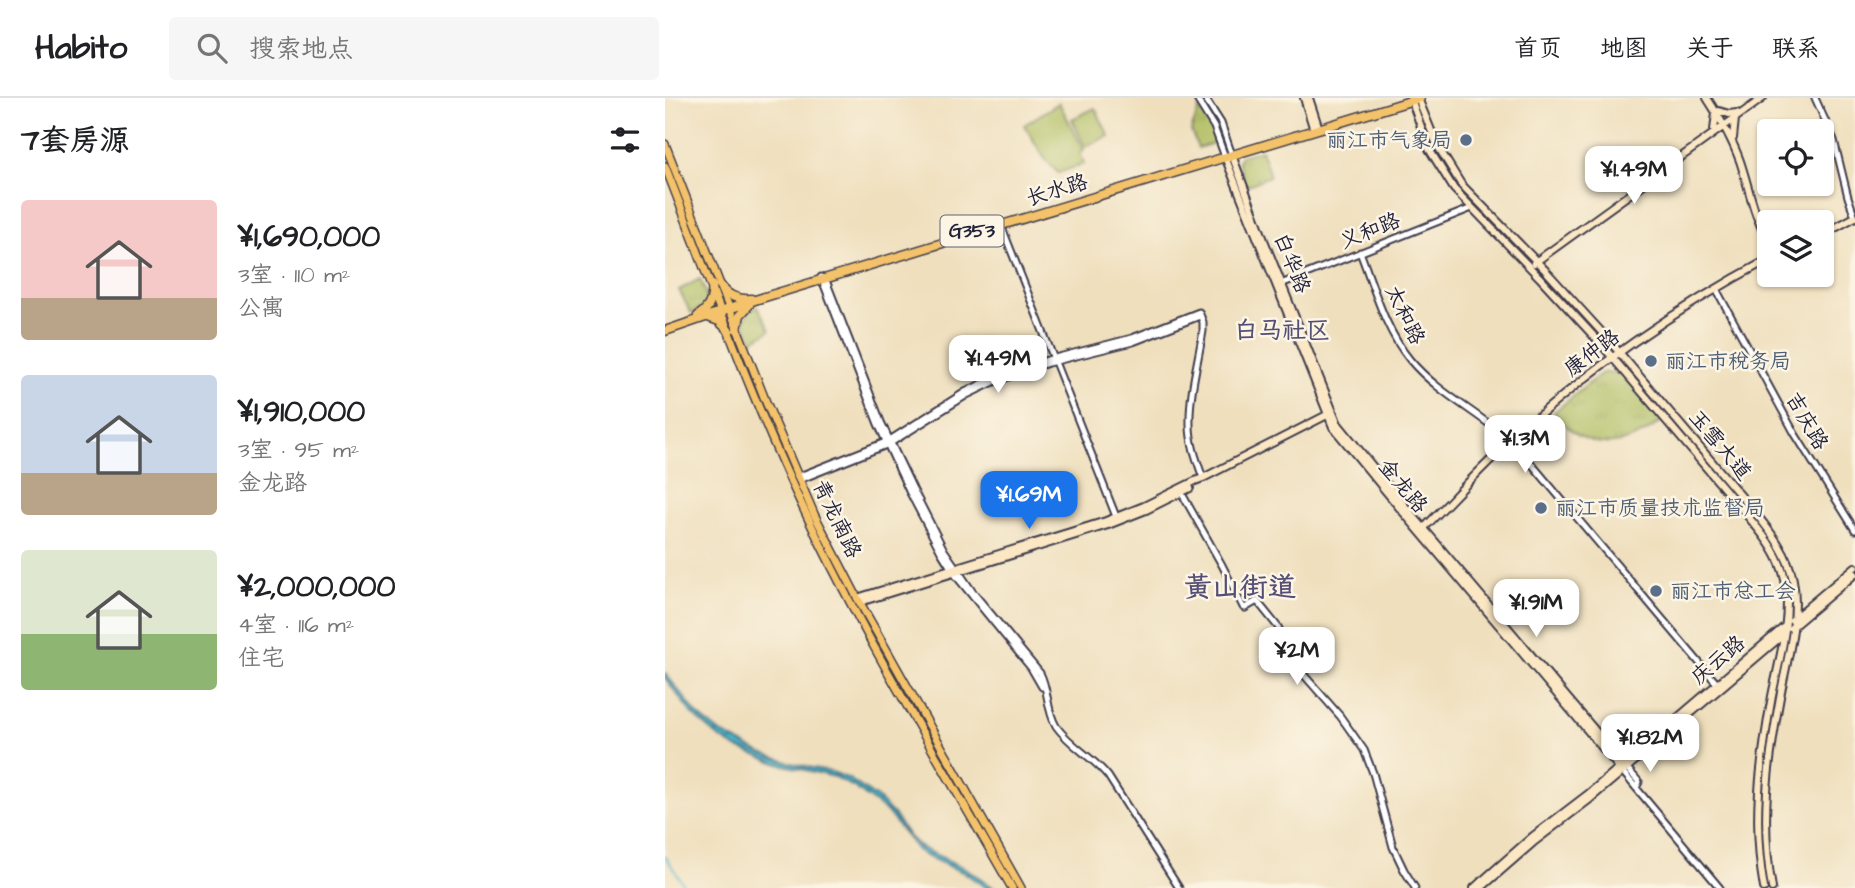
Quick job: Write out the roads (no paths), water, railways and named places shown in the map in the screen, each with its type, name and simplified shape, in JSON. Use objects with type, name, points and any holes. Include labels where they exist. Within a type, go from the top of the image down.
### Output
[{"type":"highway","name":"长水路","points":[[665,329],[698,316],[1227,152],[1316,128],[1400,101],[1415,99]]},
{"type":"highway","name":"长水路","points":[[823,278],[1004,223]]},
{"type":"highway","points":[[698,316],[710,303],[716,285],[733,297],[753,300]]},
{"type":"highway","points":[[708,317],[733,330],[741,313],[753,300]]},
{"type":"highway","name":"长水路","points":[[665,329],[708,317],[725,309]]},
{"type":"main road","points":[[1307,98],[1316,128]]},
{"type":"main road","points":[[1400,101],[1419,112],[1427,98]]},
{"type":"main road","points":[[1709,98],[1731,138],[1757,218]]},
{"type":"main road","points":[[1757,213],[1743,161],[1731,138],[1736,116],[1758,98]]},
{"type":"main road","points":[[1528,265],[1763,98]]},
{"type":"main road","name":"玉雪大道","points":[[1415,99],[1426,141],[1454,189],[1618,357],[1772,547],[1786,586],[1788,627],[1766,786],[1765,838],[1772,888]]},
{"type":"main road","points":[[1717,111],[1736,116]]},
{"type":"main road","points":[[1713,132],[1717,111]]},
{"type":"main road","name":"玉雪大道","points":[[1419,112],[1461,184],[1535,259],[1757,515],[1786,557],[1793,579],[1795,599],[1758,785],[1758,838],[1764,888]]},
{"type":"main road","points":[[1713,132],[1731,138]]},
{"type":"main road","name":"青龙南路","points":[[665,144],[777,451],[823,549],[1012,888]]},
{"type":"main road","name":"白华路","points":[[1227,152],[1336,420],[1363,456]]},
{"type":"main road","name":"金龙路","points":[[1227,152],[1327,415],[1336,432],[1623,767]]},
{"type":"main road","name":"青龙南路","points":[[665,166],[716,285]]},
{"type":"main road","points":[[1834,227],[1855,216]]},
{"type":"main road","name":"康仲路","points":[[1425,529],[1512,442],[1574,391],[1618,357],[1718,289],[1757,268]]},
{"type":"main road","name":"青龙南路","points":[[733,330],[798,479],[859,600],[1021,888]]},
{"type":"main road","points":[[958,571],[1118,519],[1327,415]]},
{"type":"main road","name":"金龙路","points":[[1363,456],[1623,767]]},
{"type":"main road","points":[[859,600],[1118,519],[1196,485],[1203,478]]},
{"type":"main road","name":"庆云路","points":[[1474,888],[1532,837],[1623,767],[1855,567]]},
{"type":"main road","name":"庆云路","points":[[1788,627],[1855,574]]},
{"type":"main road","name":"庆云路","points":[[1481,888],[1590,799],[1623,767]]},
{"type":"street","points":[[1196,98],[1227,152]]},
{"type":"street","points":[[1205,98],[1219,120],[1227,152]]},
{"type":"street","points":[[1815,98],[1836,148],[1855,216]]},
{"type":"street","name":"义和路","points":[[1281,284],[1472,208]]},
{"type":"street","points":[[1004,223],[1118,519]]},
{"type":"street","points":[[1004,223],[1006,234]]},
{"type":"street","points":[[991,228],[1006,234]]},
{"type":"street","name":"太和路","points":[[1360,252],[1390,328],[1406,355],[1425,375],[1512,442],[1719,686]]},
{"type":"street","points":[[823,278],[861,384],[913,498],[945,559],[958,571]]},
{"type":"street","name":"吉庆路","points":[[1718,289],[1793,430],[1855,527]]},
{"type":"street","points":[[798,479],[888,442],[981,388],[1055,360],[1132,338],[1200,314],[1203,331],[1189,425],[1203,478]]},
{"type":"street","points":[[888,442],[958,571],[1037,676],[1042,686],[1048,716],[1055,729],[1069,744],[1094,763],[1106,778],[1177,888]]},
{"type":"street","points":[[1181,492],[1243,607],[1257,601],[1268,613],[1281,632],[1297,667],[1334,709],[1364,750],[1374,773],[1391,842],[1415,888]]},
{"type":"street","points":[[1113,507],[1130,512]]},
{"type":"street","points":[[1106,521],[1113,507]]},
{"type":"street","points":[[943,574],[945,559]]},
{"type":"street","name":"金龙路","points":[[1623,767],[1636,788],[1720,888]]},
{"type":"water","points":[[665,673],[698,715],[719,732],[760,753],[849,779],[877,798],[921,848],[967,869],[994,888],[987,888],[965,873],[917,850],[887,812],[854,787],[835,777],[776,763],[735,747],[720,738],[693,715],[665,678]]},
{"type":"waterway","points":[[665,856],[686,888]]},
{"type":"place","name":"丽江市气象局","points":[[1466,140]]},
{"type":"place","name":"丽江市税务局","points":[[1651,361]]},
{"type":"place","name":"丽江市质量技术监督局","points":[[1541,508]]},
{"type":"place","name":"丽江市总工会","points":[[1656,591]]},
{"type":"district","name":"白马社区","points":[[1282,331]]},
{"type":"district","name":"黄山街道","points":[[1240,587]]}]
